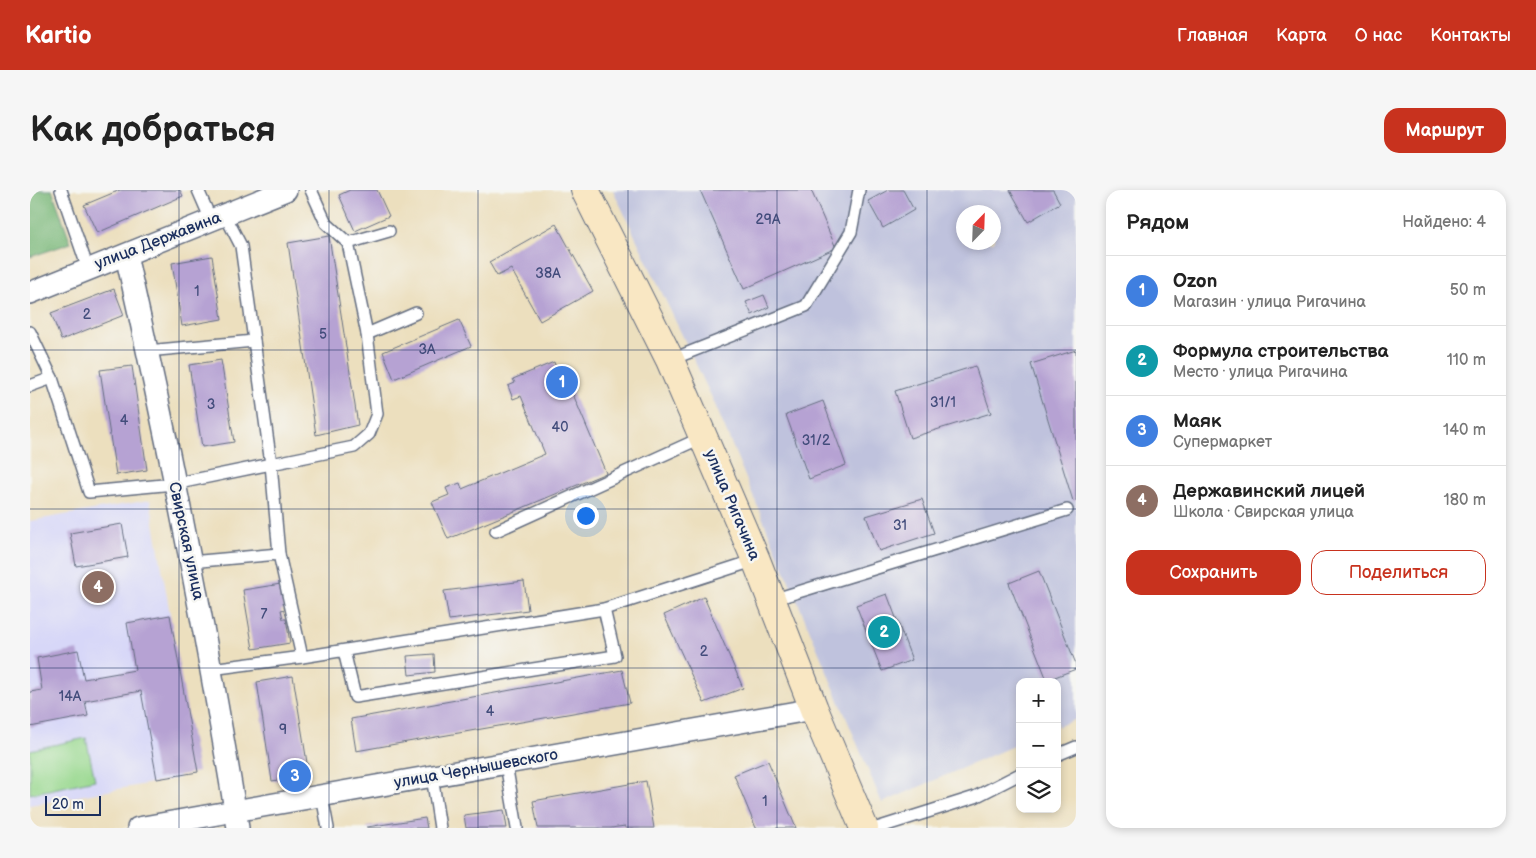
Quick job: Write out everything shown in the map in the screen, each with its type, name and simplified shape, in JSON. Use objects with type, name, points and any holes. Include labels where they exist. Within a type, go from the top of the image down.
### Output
[{"type":"main road","name":"улица Ригачина","points":[[585,190],[670,360],[756,560],[814,709],[864,828]]},
{"type":"street","name":"улица Державина","points":[[30,293],[286,190]]},
{"type":"street","name":"Свирская улица","points":[[126,255],[148,351],[190,562],[237,820]]},
{"type":"street","name":"улица Чернышевского","points":[[138,828],[237,820],[322,796],[814,709]]},
{"type":"lane","points":[[61,190],[88,269]]},
{"type":"lane","points":[[198,190],[241,246],[271,464],[279,554],[302,657]]},
{"type":"lane","points":[[30,332],[52,378],[89,492],[174,484],[354,447],[369,434],[377,414],[367,334],[348,243],[326,223],[311,190]]},
{"type":"lane","points":[[670,360],[806,306],[851,232],[859,190]]},
{"type":"lane","points":[[348,243],[389,231]]},
{"type":"lane","points":[[367,334],[416,313]]},
{"type":"lane","points":[[148,351],[254,340]]},
{"type":"lane","points":[[30,386],[52,378]]},
{"type":"lane","points":[[496,531],[703,437]]},
{"type":"lane","points":[[772,600],[1066,510]]},
{"type":"lane","points":[[190,562],[279,554]]},
{"type":"lane","points":[[211,669],[344,651],[604,608],[756,560]]},
{"type":"lane","points":[[344,651],[355,697],[615,656],[604,608]]},
{"type":"lane","points":[[1061,753],[1076,747]]},
{"type":"lane","points":[[506,764],[517,828]]},
{"type":"lane","points":[[432,776],[440,828]]},
{"type":"lane","points":[[878,828],[975,796],[1016,776]]},
{"type":"lane","points":[[322,796],[328,828]]},
{"type":"shaded area","points":[[613,190],[1076,190],[1076,719],[1061,725],[1061,678],[1016,678],[1016,745],[882,803],[713,400]]},
{"type":"shaded area","points":[[150,500],[177,654],[167,656],[184,766],[198,772],[178,773],[179,778],[30,805],[30,521]]},
{"type":"green space","points":[[30,190],[52,190],[71,243],[30,257]]},
{"type":"green space","points":[[86,738],[95,780],[30,794],[30,750]]},
{"type":"building","points":[[120,190],[180,190],[183,196],[97,233],[84,205]]},
{"type":"building","points":[[350,190],[377,190],[389,216],[355,231],[339,195]]},
{"type":"building","points":[[700,190],[811,190],[836,248],[744,289]]},
{"type":"building","points":[[888,190],[903,190],[914,210],[883,228],[868,201]]},
{"type":"building","points":[[1010,190],[1053,190],[1060,203],[1028,222]]},
{"type":"building","points":[[556,224],[593,291],[540,321],[511,269],[497,276],[489,262]]},
{"type":"building","points":[[329,236],[358,425],[316,435],[288,243]]},
{"type":"building","points":[[212,256],[222,319],[182,326],[172,263]]},
{"type":"building","points":[[114,289],[124,315],[61,340],[51,313]]},
{"type":"building","points":[[764,295],[769,307],[752,315],[746,302]]},
{"type":"building","points":[[459,320],[471,346],[394,379],[383,352]]},
{"type":"building","points":[[1076,350],[1076,500],[1073,501],[1031,364]]},
{"type":"building","points":[[221,360],[234,442],[202,447],[189,365]]},
{"type":"building","points":[[554,362],[557,370],[562,368],[606,473],[448,539],[432,502],[449,495],[446,488],[460,483],[462,489],[545,454],[521,396],[513,399],[508,386],[515,383],[513,379]]},
{"type":"building","points":[[132,366],[147,470],[116,475],[100,370]]},
{"type":"building","points":[[975,366],[991,413],[910,438],[895,391]]},
{"type":"building","points":[[823,401],[846,465],[809,479],[786,415]]},
{"type":"building","points":[[922,499],[934,533],[879,551],[866,516]]},
{"type":"building","points":[[122,524],[128,557],[76,566],[70,533]]},
{"type":"building","points":[[1039,571],[1076,664],[1076,669],[1052,678],[1046,678],[1009,583]]},
{"type":"building","points":[[524,581],[528,610],[449,620],[444,591]]},
{"type":"building","points":[[281,584],[285,609],[281,610],[283,619],[286,619],[290,643],[253,649],[243,590]]},
{"type":"building","points":[[887,594],[912,660],[882,671],[856,605]]},
{"type":"building","points":[[704,597],[743,688],[704,703],[664,615]]},
{"type":"building","points":[[170,615],[198,772],[157,779],[141,691],[85,701],[88,716],[30,727],[30,692],[42,690],[37,658],[78,650],[84,679],[135,670],[127,623]]},
{"type":"building","points":[[434,654],[435,672],[409,675],[407,656]]},
{"type":"building","points":[[622,670],[630,703],[356,751],[351,719]]},
{"type":"building","points":[[293,676],[309,775],[272,781],[257,682]]},
{"type":"building","points":[[768,761],[796,828],[756,828],[734,775]]},
{"type":"building","points":[[646,781],[654,828],[625,828],[625,826],[611,828],[538,828],[533,801]]},
{"type":"building","points":[[504,810],[507,828],[466,828],[464,815]]},
{"type":"building","points":[[425,818],[427,828],[367,828],[367,827]]},
{"type":"place","name":"Ozon","points":[[562,382]]},
{"type":"place","name":"Державинский лицей","points":[[98,587]]},
{"type":"place","name":"Формула строительства","points":[[884,632]]},
{"type":"place","name":"Маяк","points":[[295,776]]}]
